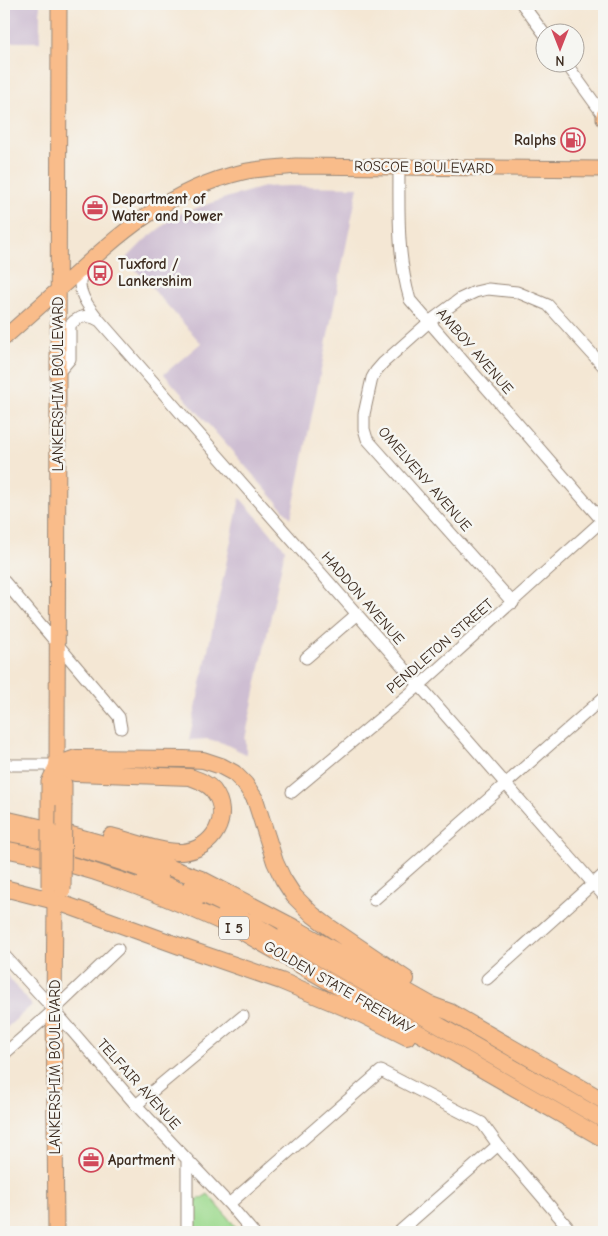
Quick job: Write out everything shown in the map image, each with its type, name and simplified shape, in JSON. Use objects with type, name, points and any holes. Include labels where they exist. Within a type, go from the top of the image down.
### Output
[{"type":"highway","points":[[57,765],[76,758],[184,759],[203,760],[234,773],[245,784],[255,799],[275,862],[288,888],[301,904],[329,927],[450,1012]]},
{"type":"highway","points":[[57,765],[75,773],[190,777],[202,782],[212,790],[218,800],[221,813],[220,825],[214,836],[194,849],[182,852],[158,848],[80,828],[57,831]]},
{"type":"highway","name":"GOLDEN STATE FREEWAY","points":[[4,820],[57,831],[108,845],[200,880],[293,927],[431,1005],[450,1012],[604,1101]]},
{"type":"highway","points":[[4,832],[79,848],[124,862],[194,890],[252,918],[604,1120]]},
{"type":"highway","points":[[4,838],[82,857],[136,873],[252,924],[604,1127]]},
{"type":"highway","name":"GOLDEN STATE FREEWAY","points":[[4,849],[76,865],[133,884],[185,904],[242,931],[604,1139]]},
{"type":"highway","points":[[4,888],[56,893],[188,949],[281,980],[363,1015],[409,1039],[447,1049]]},
{"type":"main road","name":"LANKERSHIM BOULEVARD","points":[[56,1232],[54,1010],[56,803],[64,784],[57,765],[59,4]]},
{"type":"main road","points":[[571,169],[604,156]]},
{"type":"main road","name":"ROSCOE BOULEVARD","points":[[4,338],[114,239],[153,210],[198,187],[244,172],[296,166],[604,169]]},
{"type":"street","points":[[522,4],[536,23]]},
{"type":"street","points":[[572,72],[604,116]]},
{"type":"street","name":"AMBOY AVENUE","points":[[399,167],[400,238],[403,278],[410,300],[604,521]]},
{"type":"street","name":"HADDON AVENUE","points":[[87,263],[80,281],[89,307],[604,896]]},
{"type":"street","name":"OMELVENY AVENUE","points":[[512,603],[368,440],[364,429],[364,414],[372,378],[383,363],[429,322],[460,298],[488,289],[517,292],[548,305],[604,367]]},
{"type":"street","points":[[58,373],[70,359],[70,325],[78,318],[87,316],[100,320]]},
{"type":"street","name":"PENDLETON STREET","points":[[292,792],[420,685],[604,521]]},
{"type":"street","points":[[4,581],[120,717],[122,728]]},
{"type":"street","points":[[306,658],[357,614]]},
{"type":"street","points":[[374,900],[604,697]]},
{"type":"street","points":[[4,763],[10,765],[57,765]]},
{"type":"street","points":[[487,979],[604,874]]},
{"type":"street","points":[[4,1054],[54,1010],[118,949]]},
{"type":"street","name":"TELFAIR AVENUE","points":[[4,955],[136,1105],[253,1232]]},
{"type":"street","points":[[136,1105],[243,1016]]},
{"type":"street","points":[[229,1204],[381,1071],[482,1123],[498,1145],[572,1232]]},
{"type":"street","points":[[399,1232],[498,1145]]},
{"type":"street","points":[[187,1159],[187,1232]]},
{"type":"shaded area","points":[[4,4],[40,4],[40,42],[4,42]]},
{"type":"shaded area","points":[[264,187],[358,187],[291,518],[164,374],[201,343],[126,259],[146,239],[177,215]]},
{"type":"shaded area","points":[[240,498],[285,549],[245,739],[246,754],[223,743],[208,739],[189,740]]},
{"type":"shaded area","points":[[4,972],[32,1005],[4,1030]]},
{"type":"green space","points":[[208,1194],[240,1232],[193,1232],[193,1198],[198,1201],[199,1198]]},
{"type":"place","name":"Ralphs","points":[[573,140]]},
{"type":"place","name":"Department of Water and Power","points":[[95,208]]},
{"type":"place","name":"Tuxford / Lankershim","points":[[100,273]]},
{"type":"place","name":"Apartment","points":[[91,1160]]}]
